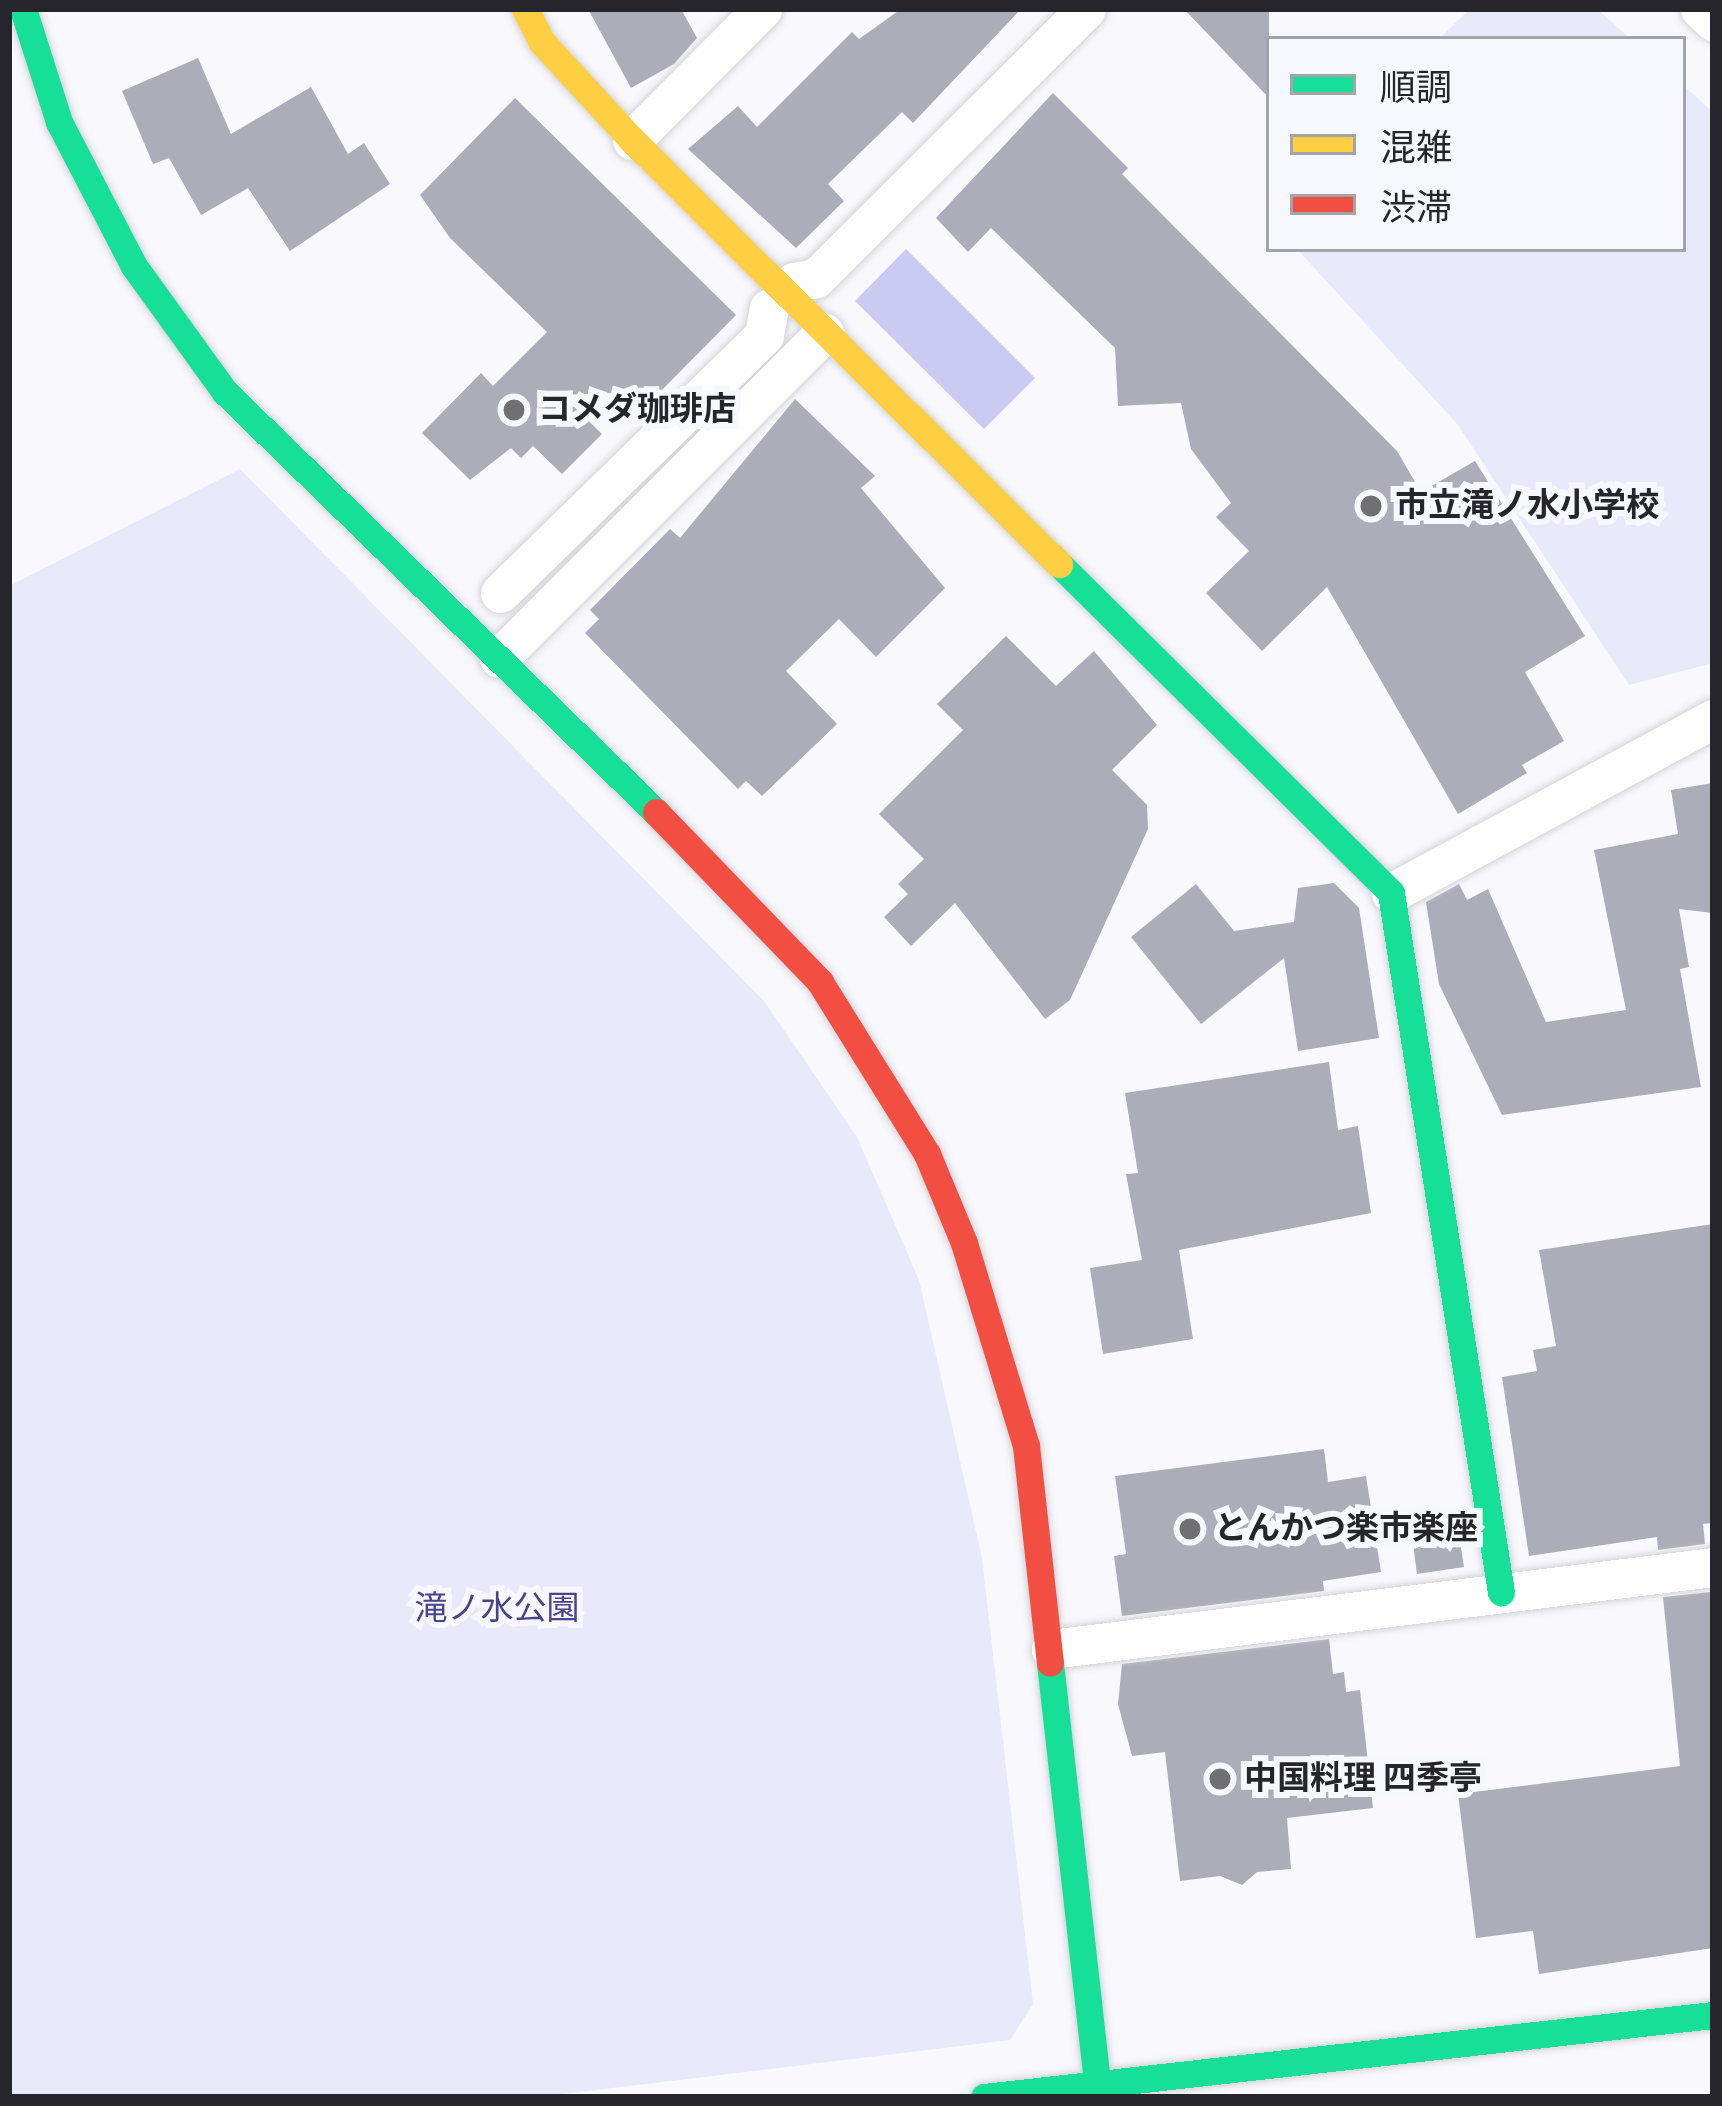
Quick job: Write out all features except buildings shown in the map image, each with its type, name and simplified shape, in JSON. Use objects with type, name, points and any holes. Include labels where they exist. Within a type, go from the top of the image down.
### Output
[{"type":"street","points":[[23,9],[59,122],[123,246],[225,392],[758,912],[820,982],[927,1154],[964,1244],[1026,1446],[1098,2092]]},
{"type":"street","points":[[525,9],[541,41],[632,140],[1391,893],[1501,1592]]},
{"type":"street","points":[[632,140],[762,9]]},
{"type":"street","points":[[500,593],[764,335],[782,295],[816,278],[1086,9]]},
{"type":"street","points":[[1700,9],[1713,21]]},
{"type":"street","points":[[499,658],[824,333]]},
{"type":"street","points":[[1391,893],[1713,719]]},
{"type":"street","points":[[1051,1649],[1713,1567]]},
{"type":"street","points":[[984,2097],[1098,2092],[1713,2015]]},
{"type":"green space","points":[[1470,9],[1597,9],[1628,36],[1442,36]]},
{"type":"green space","points":[[1686,88],[1713,112],[1713,663],[1629,685],[1458,425],[1300,252],[1686,252]]},
{"type":"green space","name":"滝ノ水公園","points":[[240,469],[764,1001],[857,1137],[919,1280],[982,1558],[1033,2004],[1010,2040],[538,2097],[9,2097],[9,586]]},
{"type":"water","points":[[906,249],[1035,378],[984,429],[855,301]]},
{"type":"traffic: fast","points":[[23,9],[59,122],[134,266],[225,392],[656,812]]},
{"type":"traffic: fast","points":[[1059,564],[1391,893],[1501,1592]]},
{"type":"traffic: fast","points":[[1050,1663],[1099,2097]]},
{"type":"traffic: fast","points":[[984,2097],[1713,2015]]},
{"type":"traffic: slow","points":[[525,9],[541,41],[632,140],[1059,564]]},
{"type":"traffic: jam","points":[[656,812],[820,982],[927,1154],[964,1243],[1026,1446],[1050,1663]]},
{"type":"place","name":"コメダ珈琲店","points":[[514,410]]},
{"type":"place","name":"市立滝ノ水小学校","points":[[1371,506]]},
{"type":"place","name":"とんかつ楽市楽座","points":[[1190,1529]]},
{"type":"place","name":"中国料理 四季亭","points":[[1220,1779]]}]
